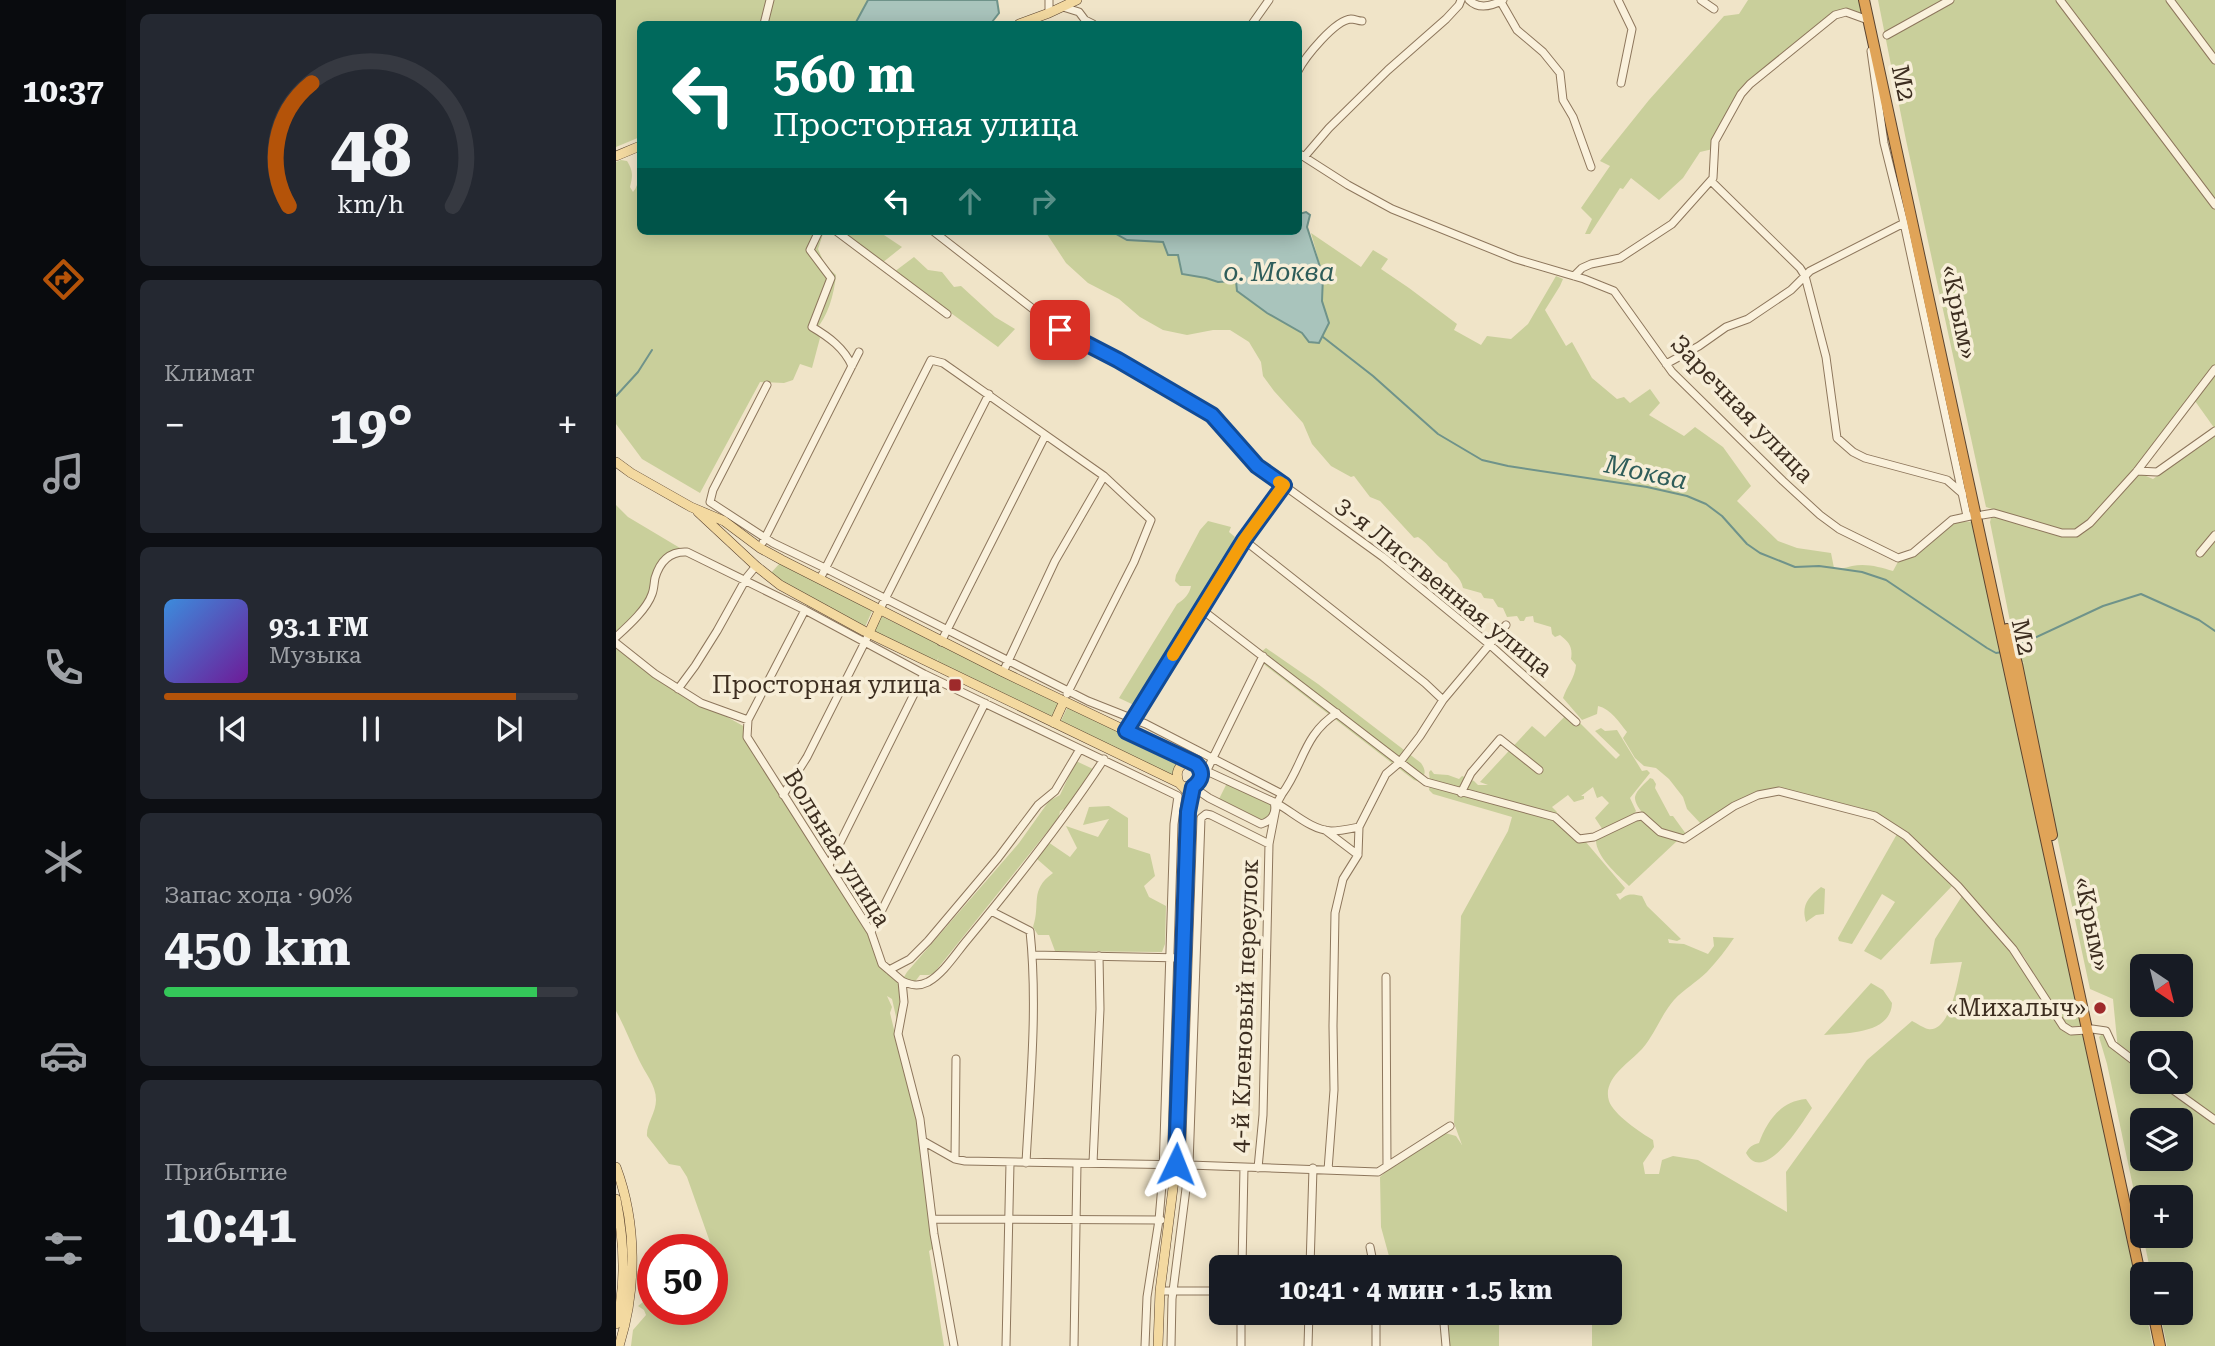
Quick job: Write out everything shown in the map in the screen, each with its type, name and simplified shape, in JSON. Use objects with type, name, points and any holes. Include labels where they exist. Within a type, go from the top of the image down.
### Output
[{"type":"highway","name":"М2","points":[[1864,0],[2090,1030],[2138,1262]]},
{"type":"highway","name":"«Крым»","points":[[1871,0],[2007,633],[2017,664],[2090,1030],[2142,1262]]},
{"type":"highway","points":[[2154,1325],[2158,1346]]},
{"type":"main road","points":[[1046,18],[1077,0]]},
{"type":"main road","points":[[616,156],[637,147]]},
{"type":"main road","points":[[616,463],[691,507],[760,548],[879,611],[1203,769],[1199,782],[1185,785],[868,638],[780,585],[756,566],[716,522]]},
{"type":"main road","points":[[868,638],[879,611]]},
{"type":"main road","points":[[1054,723],[1064,701]]},
{"type":"main road","points":[[1158,1346],[1164,1220],[1176,1164],[1190,801],[1185,785],[1176,776],[1183,764],[1190,762]]},
{"type":"main road","points":[[616,1167],[628,1210],[632,1259],[630,1300],[619,1346]]},
{"type":"main road","points":[[616,1199],[624,1259],[616,1324]]},
{"type":"street","points":[[765,21],[770,0]]},
{"type":"street","points":[[1046,18],[1049,0]]},
{"type":"street","points":[[1254,21],[1269,0]]},
{"type":"street","points":[[1302,154],[1446,19],[1461,0]]},
{"type":"street","points":[[1469,0],[1473,4],[1488,7],[1502,1],[1517,30],[1543,52],[1560,73],[1563,100],[1573,117],[1591,167]]},
{"type":"street","points":[[1618,0],[1632,29],[1621,83]]},
{"type":"street","points":[[1701,0],[1714,9]]},
{"type":"street","points":[[1888,35],[1950,0]]},
{"type":"street","points":[[2060,0],[2215,205]]},
{"type":"street","points":[[2170,0],[2215,60]]},
{"type":"street","points":[[1063,7],[1079,12],[1087,21]]},
{"type":"street","points":[[1574,276],[1591,264],[1620,258],[1632,252],[1672,224],[1711,181],[1714,172],[1714,141],[1741,94],[1750,84],[1835,15],[1846,12],[1868,20]]},
{"type":"street","points":[[1302,64],[1337,24],[1350,19],[1362,21]]},
{"type":"street","points":[[1872,39],[1871,55],[1884,143],[1963,494],[1975,515],[1994,513],[2052,531],[2076,533],[2090,523],[2137,471],[2215,369]]},
{"type":"street","name":"Заречная улица","points":[[1302,154],[1392,209],[1516,259],[1614,291],[1672,372],[1820,515],[1839,529],[1898,558],[1919,548],[1952,520],[1975,515]]},
{"type":"street","points":[[1711,181],[1805,276],[1826,357],[1837,438],[1865,458],[1947,480],[1963,494]]},
{"type":"street","points":[[1666,364],[1726,327],[1748,319],[1791,290],[1810,271],[1904,223]]},
{"type":"street","points":[[817,235],[810,250],[831,278],[812,327],[839,347],[852,366]]},
{"type":"street","points":[[841,235],[947,314]]},
{"type":"street","name":"3-я Лиственная улица","points":[[938,235],[1060,330],[1118,360],[1212,415],[1263,471],[1383,557],[1489,644],[1576,722]]},
{"type":"street","points":[[760,548],[859,352]]},
{"type":"street","points":[[820,579],[931,360],[943,363],[1104,476],[1151,520],[1134,562],[1064,701]]},
{"type":"street","points":[[767,385],[710,502],[765,539],[1096,705],[1134,719],[1282,794]]},
{"type":"street","points":[[879,611],[989,394]]},
{"type":"street","points":[[2137,471],[2157,472],[2215,431]]},
{"type":"street","points":[[941,642],[1045,436]]},
{"type":"street","points":[[1003,672],[1055,561],[1104,476]]},
{"type":"street","points":[[1126,731],[1244,540],[1284,485]]},
{"type":"street","points":[[2200,553],[2215,535]]},
{"type":"street","points":[[1244,540],[1443,700]]},
{"type":"street","points":[[616,637],[629,627],[652,596],[655,577],[663,561],[669,555],[687,552],[868,638],[925,674],[1190,801]]},
{"type":"street","points":[[678,689],[717,631],[744,581],[756,566]]},
{"type":"street","points":[[1201,609],[1426,782],[1555,817],[1579,839],[1594,837],[1642,816],[1660,832],[1684,839],[1734,806],[1758,795],[1779,791],[1875,816],[1916,844],[1967,897],[2018,955],[2063,1026],[2071,1031],[2106,1031],[2112,1044],[2130,1058]]},
{"type":"street","points":[[616,643],[678,689],[712,708],[748,720],[805,610]]},
{"type":"street","points":[[1328,1170],[1334,1090],[1332,1026],[1335,912],[1343,879],[1358,855],[1359,827],[1381,782],[1420,736],[1443,700],[1506,625]]},
{"type":"street","points":[[783,795],[807,757],[868,638]]},
{"type":"street","points":[[1263,656],[1212,758],[1203,769],[1275,803],[1315,827],[1332,831],[1359,827]]},
{"type":"street","points":[[829,865],[925,674]]},
{"type":"street","points":[[870,932],[985,703]]},
{"type":"street","points":[[1185,785],[1261,824],[1268,822],[1274,815],[1275,803],[1314,732],[1324,721],[1337,713]]},
{"type":"street","name":"Вольная улица","points":[[748,720],[747,737],[870,932],[881,964],[902,981]]},
{"type":"street","points":[[1048,734],[1054,723]]},
{"type":"street","points":[[1461,793],[1471,773],[1500,739],[1539,770]]},
{"type":"street","points":[[889,970],[910,959],[928,941],[998,858],[1038,805],[1055,791],[1080,749]]},
{"type":"street","points":[[954,1346],[934,1234],[920,1119],[898,1034],[904,1002],[902,981],[920,985],[932,979],[991,911],[1070,811],[1104,760]]},
{"type":"street","points":[[1145,1346],[1147,1297],[1164,1220],[1174,824],[1178,796]]},
{"type":"street","name":"4-й Кленовый переулок","points":[[1258,1168],[1263,1115],[1269,844],[1275,803]]},
{"type":"street","points":[[1171,1346],[1173,1291],[1189,1165],[1201,818],[1206,814],[1211,815],[1269,844]]},
{"type":"street","points":[[1324,830],[1358,855]]},
{"type":"street","points":[[991,911],[1030,931],[1031,1082],[1026,1163]]},
{"type":"street","points":[[1032,955],[1183,958]]},
{"type":"street","points":[[1093,1163],[1100,1009],[1099,956]]},
{"type":"street","points":[[1386,976],[1387,1165]]},
{"type":"street","points":[[955,1159],[956,1059]]},
{"type":"street","points":[[2179,1094],[2215,1120]]},
{"type":"street","points":[[923,1141],[955,1159],[1010,1163],[1176,1164],[1378,1171],[1450,1126]]},
{"type":"street","points":[[1006,1346],[1010,1163]]},
{"type":"street","points":[[1074,1346],[1077,1164]]},
{"type":"street","points":[[1242,1255],[1244,1167]]},
{"type":"street","points":[[1310,1255],[1313,1168]]},
{"type":"street","points":[[934,1219],[1164,1220]]},
{"type":"street","points":[[1370,1247],[1372,1255]]},
{"type":"street","points":[[1160,1291],[1209,1292]]},
{"type":"street","points":[[1241,1325],[1241,1346]]},
{"type":"street","points":[[1308,1346],[1309,1325]]},
{"type":"street","points":[[1376,1325],[1376,1346]]},
{"type":"street","points":[[1444,1325],[1446,1346]]},
{"type":"green space","points":[[616,0],[868,0],[857,21],[637,21],[637,138],[616,147]]},
{"type":"green space","points":[[1748,0],[1864,0],[1868,18],[1840,11],[1749,83],[1713,149],[1700,152],[1683,178],[1659,200],[1631,178],[1623,189],[1620,188],[1590,234],[1585,234],[1592,219],[1581,208],[1610,166],[1600,161],[1649,100],[1724,16],[1739,14]]},
{"type":"green space","points":[[1878,0],[2215,0],[2215,366],[2133,471],[2082,527],[2069,531],[2050,529],[1986,507]]},
{"type":"green space","points":[[627,161],[633,192],[637,185],[637,235],[823,235],[818,249],[825,265],[836,275],[830,305],[815,331],[820,338],[812,368],[800,364],[793,380],[784,383],[760,382],[700,493],[642,459],[616,424],[616,162]]},
{"type":"green space","points":[[1311,233],[1361,267],[1373,250],[1388,259],[1381,269],[1457,324],[1454,330],[1481,345],[1487,336],[1511,339],[1528,324],[1556,276],[1563,279],[1545,310],[1566,346],[1572,342],[1592,378],[1617,399],[1624,397],[1630,403],[1650,389],[1660,403],[1649,415],[1684,436],[1695,427],[1723,447],[1751,486],[1737,501],[1778,541],[1797,548],[1831,553],[1834,568],[1868,565],[1893,571],[1899,560],[1953,521],[1973,522],[2083,1026],[2068,1027],[2024,957],[1996,925],[1929,853],[1901,828],[1885,818],[1857,807],[1808,796],[1757,792],[1702,825],[1687,809],[1683,797],[1669,779],[1656,768],[1644,766],[1635,758],[1623,738],[1627,732],[1611,713],[1598,706],[1597,714],[1582,720],[1563,698],[1576,665],[1571,659],[1571,648],[1566,640],[1560,635],[1555,637],[1551,627],[1534,622],[1533,616],[1526,617],[1524,621],[1520,621],[1517,616],[1507,617],[1503,608],[1498,607],[1493,599],[1484,598],[1481,593],[1463,588],[1447,563],[1422,540],[1414,538],[1380,501],[1370,497],[1354,476],[1351,477],[1331,466],[1312,444],[1303,423],[1263,376],[1261,362],[1249,342],[1230,330],[1187,335],[1163,330],[1140,317],[1119,299],[1088,283],[1066,263],[1048,235],[1118,235],[1127,240],[1163,242],[1178,255],[1182,274],[1219,282],[1236,281],[1237,291],[1267,313],[1302,333],[1309,342],[1329,323],[1322,301],[1323,276]]},
{"type":"green space","points":[[844,235],[884,235],[902,247],[882,263]]},
{"type":"green space","points":[[914,257],[928,270],[942,272],[954,287],[961,286],[995,317],[1015,329],[998,347],[894,272]]},
{"type":"green space","points":[[2215,371],[2215,429],[2195,401]]},
{"type":"green space","points":[[2215,435],[2215,1346],[2167,1346],[2163,1325],[2193,1325],[2193,1262],[2148,1262],[2146,1248],[2193,1248],[2193,1185],[2133,1185],[2099,1037],[2103,1033],[2118,1050],[2113,999],[2090,989],[2020,665],[2024,663],[2019,659],[2014,635],[2019,630],[2013,631],[2011,626],[1990,522],[1991,518],[1997,516],[2076,535],[2139,473],[2153,479]]},
{"type":"green space","points":[[616,505],[628,517],[680,548],[661,559],[651,579],[650,591],[643,606],[630,622],[616,633]]},
{"type":"green space","points":[[1208,521],[1231,527],[1229,532],[1235,537],[1231,545],[1233,547],[1242,539],[1247,544],[1136,706],[1119,698],[1177,604],[1189,591],[1191,586],[1180,586],[1175,581],[1176,575],[1200,530]]},
{"type":"green space","points":[[780,563],[872,611],[865,627],[770,574]]},
{"type":"green space","points":[[881,616],[1058,702],[1052,718],[936,663],[939,657],[935,663],[875,632]]},
{"type":"green space","points":[[616,645],[675,691],[745,727],[787,805],[868,933],[876,958],[901,982],[1019,843],[1049,801],[1060,795],[1076,761],[1093,769],[1066,808],[1060,811],[1059,817],[934,973],[920,975],[914,983],[908,982],[897,1021],[892,999],[887,996],[892,1007],[890,1013],[921,1140],[937,1246],[929,1251],[944,1346],[631,1346],[633,1330],[637,1325],[728,1325],[728,1234],[707,1234],[687,1177],[680,1166],[669,1164],[647,1136],[656,1105],[656,1095],[616,1011]]},
{"type":"green space","points":[[1266,648],[1421,763],[1425,772],[1420,782],[1266,666],[1256,656]]},
{"type":"green space","points":[[1068,706],[1181,761],[1175,767],[1173,777],[1060,723]]},
{"type":"green space","points":[[1569,712],[1616,759],[1620,755],[1595,731],[1601,728],[1605,731],[1617,730],[1642,771],[1647,770],[1650,773],[1630,798],[1636,811],[1633,815],[1603,830],[1595,818],[1609,803],[1602,796],[1597,798],[1593,787],[1581,796],[1584,796],[1584,799],[1574,802],[1568,795],[1552,807],[1557,812],[1556,815],[1430,782],[1431,770],[1434,774],[1459,779],[1462,776],[1478,785],[1488,785],[1480,782],[1532,726],[1545,737]]},
{"type":"green space","points":[[1650,778],[1656,784],[1655,788],[1670,816],[1673,816],[1686,834],[1682,837],[1657,827],[1637,806],[1636,794]]},
{"type":"green space","points":[[1227,783],[1271,804],[1271,814],[1267,820],[1219,799]]},
{"type":"green space","points":[[1430,784],[1552,818],[1585,841],[1625,888],[1616,894],[1620,900],[1630,895],[1642,896],[1647,906],[1681,939],[1668,939],[1669,943],[1684,944],[1708,954],[1714,946],[1713,937],[1734,938],[1707,972],[1674,1000],[1647,1043],[1618,1072],[1609,1086],[1609,1101],[1622,1117],[1653,1140],[1654,1147],[1643,1163],[1645,1174],[1659,1174],[1662,1160],[1673,1156],[1698,1160],[1787,1212],[1786,1172],[1867,1060],[1912,1021],[1928,1029],[1936,1028],[1948,1014],[1962,962],[1930,964],[1935,939],[1962,896],[2010,951],[2065,1032],[2073,1035],[2086,1034],[2130,1238],[2130,1248],[2132,1248],[2135,1262],[2130,1262],[2130,1325],[2149,1325],[2153,1346],[1592,1346],[1592,1325],[1622,1325],[1622,1255],[1389,1255],[1381,1227],[1380,1177],[1394,1164],[1445,1133],[1456,1136],[1462,1145],[1454,1123],[1461,916],[1508,831],[1512,817],[1433,794],[1429,790]]},
{"type":"green space","points":[[1109,806],[1128,818],[1128,847],[1150,854],[1155,876],[1144,886],[1149,897],[1166,906],[1165,944],[1162,952],[1055,951],[1049,935],[1038,935],[1033,927],[1038,891],[1053,873],[1037,859],[1048,842],[1070,857],[1077,848],[1066,826],[1098,837],[1109,819],[1083,825],[1089,807]]},
{"type":"green space","points":[[1641,818],[1654,832],[1677,841],[1629,886],[1604,859],[1596,840]]},
{"type":"green space","points":[[1897,834],[1953,885],[1881,960],[1864,951],[1895,902],[1882,894],[1852,944],[1839,941],[1838,938]]},
{"type":"green space","points":[[1821,887],[1825,889],[1824,914],[1816,915],[1806,922],[1804,911],[1807,902]]},
{"type":"green space","points":[[1871,983],[1883,990],[1892,1003],[1890,1013],[1884,1021],[1866,1030],[1824,1035]]},
{"type":"green space","points":[[1806,1099],[1812,1108],[1791,1138],[1772,1157],[1762,1162],[1754,1161],[1746,1153],[1751,1146],[1759,1143],[1776,1114],[1789,1104]]},
{"type":"green space","points":[[1444,1325],[1499,1325],[1499,1346],[1447,1346]]},
{"type":"water","points":[[868,0],[997,0],[999,13],[993,21],[857,21]]},
{"type":"water","name":"о. Моква","points":[[1302,213],[1310,215],[1307,227],[1323,276],[1322,301],[1329,323],[1319,343],[1309,342],[1302,333],[1267,313],[1237,291],[1236,281],[1218,282],[1182,274],[1178,255],[1168,255],[1163,242],[1127,240],[1118,235],[1302,235]]},
{"type":"waterway","name":"Моква","points":[[1323,337],[1373,376],[1438,434],[1482,460],[1687,496],[1706,504],[1722,516],[1747,544],[1760,553],[1795,567],[1819,566],[1862,572],[1886,580],[1987,648],[1996,653],[2002,652]]},
{"type":"waterway","points":[[616,396],[638,372],[652,350]]},
{"type":"waterway","name":"Моква","points":[[2015,647],[2103,606],[2141,594],[2199,620],[2215,631]]},
{"type":"slow traffic","points":[[1173,655],[1244,540],[1284,485],[1279,482]]},
{"type":"place","name":"Просторная улица","points":[[955,685]]},
{"type":"place","name":"«Михалыч»","points":[[2100,1008]]},
{"type":"route","points":[[1060,330],[1118,360],[1212,415],[1257,466],[1284,485],[1244,540],[1126,731],[1196,764],[1202,775],[1193,787],[1188,812],[1176,1164]]}]
